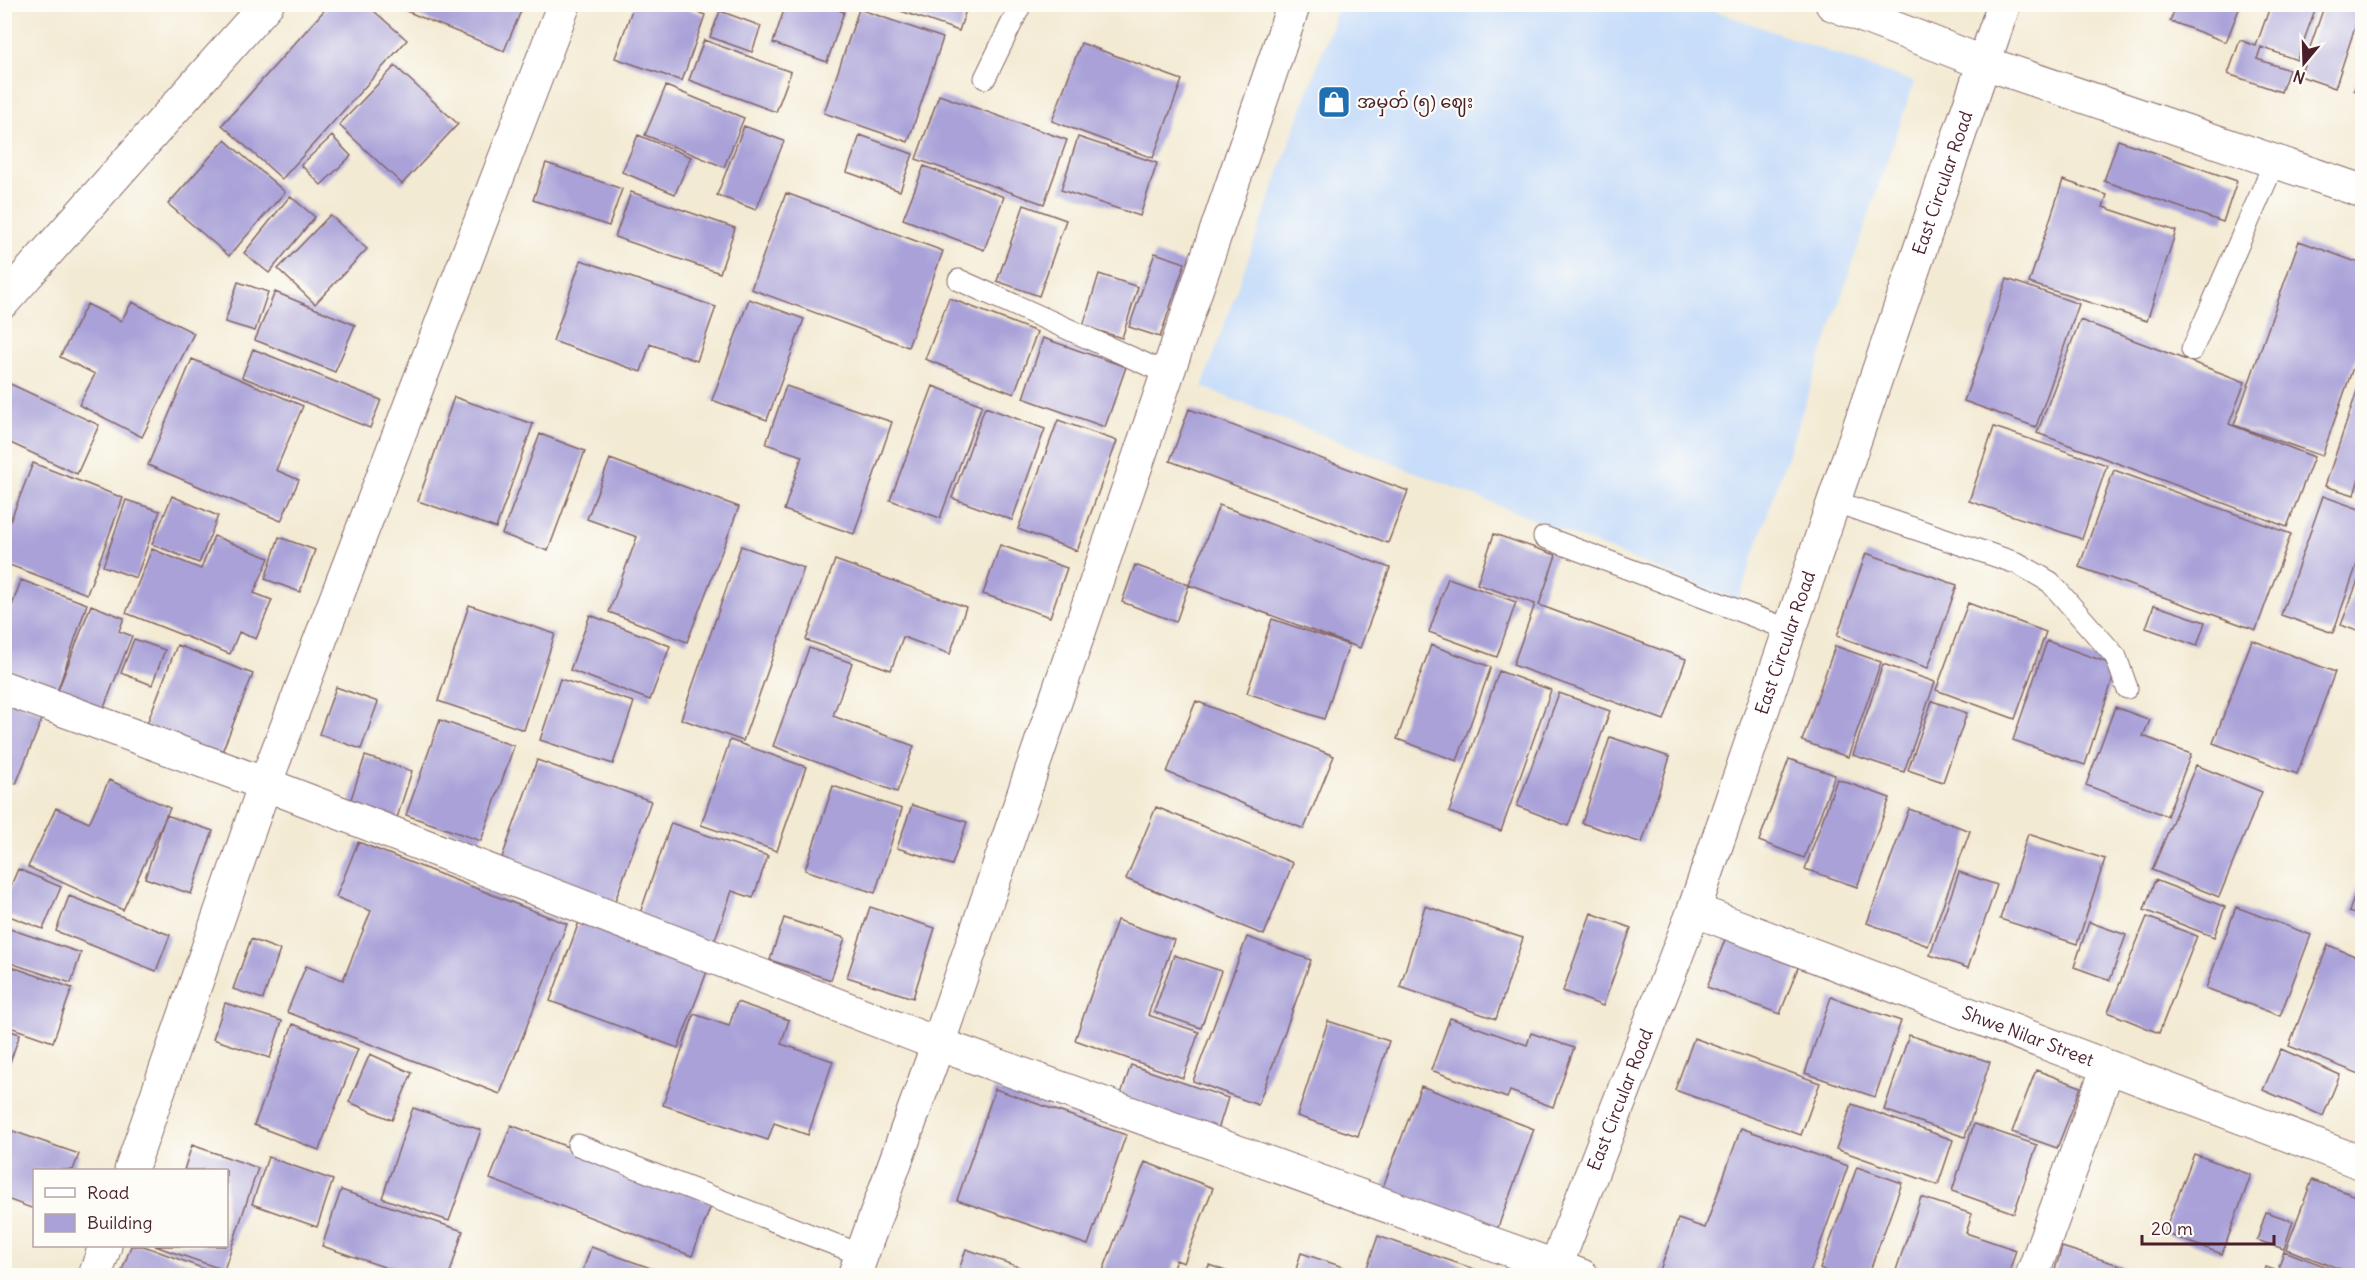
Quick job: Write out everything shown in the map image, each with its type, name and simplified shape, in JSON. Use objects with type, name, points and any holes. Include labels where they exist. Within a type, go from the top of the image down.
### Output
[{"type":"street","points":[[4,301],[267,4]]},
{"type":"street","points":[[131,1169],[265,784],[564,4]]},
{"type":"street","points":[[858,1265],[938,1044],[1294,4]]},
{"type":"street","points":[[1832,4],[1982,62],[2362,191]]},
{"type":"street","name":"East Circular Road","points":[[1563,1272],[1694,910],[1982,62],[2004,4]]},
{"type":"street","points":[[4,688],[265,784],[938,1044],[1563,1272]]},
{"type":"street","name":"Shwe Nilar Street","points":[[1694,910],[2362,1162]]},
{"type":"street","points":[[2032,1275],[2108,1067]]},
{"type":"street","points":[[95,1275],[104,1247]]},
{"type":"lane","points":[[985,78],[1021,4]]},
{"type":"lane","points":[[2192,350],[2275,161]]},
{"type":"lane","points":[[959,280],[1168,374]]},
{"type":"lane","points":[[1833,501],[2019,564],[2050,582],[2116,657],[2127,688]]},
{"type":"lane","points":[[1544,537],[1790,630]]},
{"type":"lane","points":[[578,1144],[858,1265]]},
{"type":"shaded area","points":[[1339,5],[1698,5],[1914,82],[1738,601],[1202,387]]},
{"type":"building","points":[[408,4],[524,4],[504,51],[406,11]]},
{"type":"building","points":[[634,4],[675,4],[705,15],[682,81],[615,58]]},
{"type":"building","points":[[786,4],[823,4],[844,12],[827,62],[773,43]]},
{"type":"building","points":[[889,4],[968,4],[959,31],[889,7]]},
{"type":"building","points":[[2177,4],[2241,4],[2226,42],[2170,21]]},
{"type":"building","points":[[2271,4],[2317,4],[2297,60],[2261,47],[2257,59],[2289,70],[2281,92],[2228,74],[2240,40],[2256,46]]},
{"type":"building","points":[[2325,4],[2362,6],[2335,88],[2300,76]]},
{"type":"building","points":[[329,5],[367,5],[407,40],[282,179],[222,125]]},
{"type":"building","points":[[859,9],[943,38],[908,142],[824,113]]},
{"type":"building","points":[[720,11],[761,26],[752,52],[710,37]]},
{"type":"building","points":[[704,40],[791,72],[776,112],[689,80]]},
{"type":"building","points":[[1081,43],[1182,80],[1153,158],[1052,121]]},
{"type":"building","points":[[395,66],[458,124],[402,184],[339,125]]},
{"type":"building","points":[[2362,66],[2362,93],[2354,90]]},
{"type":"building","points":[[666,86],[744,118],[724,167],[645,135]]},
{"type":"building","points":[[939,95],[1067,140],[1044,204],[916,159]]},
{"type":"building","points":[[744,126],[784,141],[756,210],[717,195]]},
{"type":"building","points":[[638,135],[691,157],[675,194],[622,172]]},
{"type":"building","points":[[860,135],[913,154],[900,191],[847,172]]},
{"type":"building","points":[[332,136],[351,156],[321,185],[301,165]]},
{"type":"building","points":[[1078,137],[1157,163],[1140,216],[1061,190]]},
{"type":"building","points":[[225,140],[285,192],[229,256],[168,204]]},
{"type":"building","points":[[2118,140],[2237,181],[2223,222],[2104,181]]},
{"type":"building","points":[[546,163],[622,189],[609,226],[533,200]]},
{"type":"building","points":[[924,166],[1004,197],[984,250],[903,219]]},
{"type":"building","points":[[2063,180],[2107,195],[2103,207],[2176,231],[2147,321],[2029,283]]},
{"type":"building","points":[[631,192],[735,228],[720,273],[615,237]]},
{"type":"building","points":[[786,193],[943,251],[908,347],[751,289]]},
{"type":"building","points":[[290,196],[315,217],[269,273],[244,253]]},
{"type":"building","points":[[1024,205],[1066,220],[1039,296],[997,281]]},
{"type":"building","points":[[330,215],[367,249],[315,304],[278,269]]},
{"type":"building","points":[[2299,241],[2362,264],[2362,342],[2322,456],[2234,425]]},
{"type":"building","points":[[1155,253],[1185,263],[1160,337],[1129,327]]},
{"type":"building","points":[[581,260],[716,307],[697,361],[650,344],[641,372],[553,341]]},
{"type":"building","points":[[1099,274],[1138,287],[1122,338],[1083,326]]},
{"type":"building","points":[[2007,279],[2079,304],[2036,427],[1964,401]]},
{"type":"building","points":[[238,282],[268,292],[255,331],[225,322]]},
{"type":"building","points":[[275,292],[355,325],[335,372],[255,340]]},
{"type":"building","points":[[949,298],[1037,332],[1014,394],[925,359]]},
{"type":"building","points":[[749,299],[804,319],[767,420],[712,400]]},
{"type":"building","points":[[132,302],[194,333],[142,437],[79,405],[95,374],[60,357],[87,304],[121,321]]},
{"type":"building","points":[[2080,320],[2245,382],[2229,424],[2314,457],[2287,527],[2037,433]]},
{"type":"building","points":[[1043,338],[1126,367],[1105,427],[1023,398]]},
{"type":"building","points":[[253,349],[381,400],[370,428],[242,377]]},
{"type":"building","points":[[192,359],[303,406],[276,470],[299,480],[281,521],[148,465]]},
{"type":"building","points":[[2362,376],[2362,469],[2354,495],[2325,486]]},
{"type":"building","points":[[4,381],[99,425],[77,474],[4,440]]},
{"type":"building","points":[[786,386],[892,422],[854,534],[784,510],[802,456],[766,444]]},
{"type":"building","points":[[933,386],[982,405],[940,518],[890,500]]},
{"type":"building","points":[[454,397],[533,424],[496,528],[418,501]]},
{"type":"building","points":[[985,407],[1045,429],[1012,520],[952,498]]},
{"type":"building","points":[[1189,409],[1408,491],[1388,543],[1170,461]]},
{"type":"building","points":[[1058,420],[1117,441],[1077,551],[1018,529]]},
{"type":"building","points":[[1994,427],[2107,465],[2082,539],[1969,501]]},
{"type":"building","points":[[540,434],[585,451],[548,551],[502,534]]},
{"type":"building","points":[[610,459],[739,507],[687,642],[609,612],[637,537],[587,519]]},
{"type":"building","points":[[33,463],[123,498],[87,594],[4,563],[4,537]]},
{"type":"building","points":[[2114,470],[2291,534],[2256,630],[2079,567]]},
{"type":"building","points":[[172,496],[218,516],[199,563],[152,544]]},
{"type":"building","points":[[2323,496],[2362,510],[2362,550],[2333,633],[2281,615]]},
{"type":"building","points":[[126,500],[160,511],[136,578],[103,566]]},
{"type":"building","points":[[1219,505],[1390,568],[1360,648],[1189,585]]},
{"type":"building","points":[[1494,534],[1556,555],[1539,605],[1686,659],[1664,720],[1513,665],[1535,604],[1477,584]]},
{"type":"building","points":[[214,536],[269,558],[254,593],[272,600],[256,639],[239,632],[230,654],[126,613],[152,549],[201,569]]},
{"type":"building","points":[[279,537],[315,550],[300,592],[265,579]]},
{"type":"building","points":[[1000,545],[1067,568],[1050,617],[983,594]]},
{"type":"building","points":[[741,546],[804,568],[743,741],[681,719]]},
{"type":"building","points":[[1866,553],[1957,585],[1928,668],[1837,636]]},
{"type":"building","points":[[835,560],[966,607],[950,654],[903,637],[891,670],[806,640]]},
{"type":"building","points":[[1135,565],[1189,585],[1176,622],[1122,602]]},
{"type":"building","points":[[2362,570],[2362,633],[2341,625]]},
{"type":"building","points":[[1448,578],[1516,602],[1497,657],[1429,632]]},
{"type":"building","points":[[21,580],[87,604],[55,698],[4,680],[4,629]]},
{"type":"building","points":[[1968,603],[2046,632],[2015,719],[1936,690]]},
{"type":"building","points":[[91,605],[124,618],[119,631],[132,636],[103,710],[57,693]]},
{"type":"building","points":[[469,605],[555,634],[524,730],[438,701]]},
{"type":"building","points":[[2154,605],[2205,622],[2197,646],[2146,628]]},
{"type":"building","points":[[590,615],[670,646],[650,700],[570,670]]},
{"type":"building","points":[[1272,619],[1349,645],[1324,719],[1247,693]]},
{"type":"building","points":[[134,639],[165,650],[152,685],[121,673]]},
{"type":"building","points":[[2252,640],[2335,672],[2297,774],[2213,743]]},
{"type":"building","points":[[2047,641],[2117,666],[2085,765],[2013,740]]},
{"type":"building","points":[[177,645],[253,674],[218,762],[143,734]]},
{"type":"building","points":[[1431,645],[1491,667],[1457,761],[1397,739]]},
{"type":"building","points":[[1835,646],[1881,662],[1848,757],[1802,741]]},
{"type":"building","points":[[809,648],[852,663],[833,716],[914,746],[897,792],[773,746]]},
{"type":"building","points":[[1883,664],[1935,682],[1904,772],[1853,755]]},
{"type":"building","points":[[1499,671],[1551,690],[1501,831],[1449,812]]},
{"type":"building","points":[[560,679],[634,702],[613,764],[540,740]]},
{"type":"building","points":[[336,687],[378,702],[361,749],[319,734]]},
{"type":"building","points":[[1559,693],[1610,711],[1568,826],[1517,806]]},
{"type":"building","points":[[4,698],[44,714],[16,784],[4,779]]},
{"type":"building","points":[[1196,701],[1334,756],[1304,829],[1167,772]]},
{"type":"building","points":[[1932,701],[1967,713],[1943,782],[1908,770]]},
{"type":"building","points":[[2115,707],[2150,720],[2143,736],[2191,754],[2167,816],[2086,785]]},
{"type":"building","points":[[440,720],[514,746],[481,841],[406,815]]},
{"type":"building","points":[[1610,737],[1670,757],[1642,843],[1582,823]]},
{"type":"building","points":[[730,740],[806,767],[777,851],[701,825]]},
{"type":"building","points":[[365,756],[412,771],[396,821],[349,805]]},
{"type":"building","points":[[1789,759],[1835,775],[1804,858],[1759,841]]},
{"type":"building","points":[[537,760],[651,801],[614,904],[500,863]]},
{"type":"building","points":[[2196,765],[2262,792],[2219,897],[2152,870]]},
{"type":"building","points":[[1837,779],[1890,798],[1857,887],[1805,869]]},
{"type":"building","points":[[109,780],[170,808],[123,910],[28,867],[56,808],[89,823]]},
{"type":"building","points":[[833,786],[902,809],[875,893],[805,870]]},
{"type":"building","points":[[912,805],[967,822],[952,865],[897,848]]},
{"type":"building","points":[[1156,807],[1293,863],[1264,935],[1126,879]]},
{"type":"building","points":[[1909,809],[1970,831],[1928,946],[1867,923]]},
{"type":"building","points":[[166,815],[213,831],[191,894],[145,878]]},
{"type":"building","points":[[671,823],[768,856],[753,898],[732,891],[711,951],[636,925]]},
{"type":"building","points":[[2028,834],[2105,859],[2077,944],[2000,919]]},
{"type":"building","points":[[358,842],[567,924],[500,1094],[287,1012],[306,966],[343,980],[371,911],[336,897]]},
{"type":"building","points":[[18,869],[61,887],[43,929],[4,914],[4,902]]},
{"type":"building","points":[[1959,872],[1997,885],[1968,968],[1930,955]]},
{"type":"building","points":[[2362,874],[2362,917],[2349,912]]},
{"type":"building","points":[[2155,880],[2225,907],[2214,937],[2144,910]]},
{"type":"building","points":[[69,896],[170,935],[156,971],[56,931]]},
{"type":"building","points":[[1425,906],[1523,938],[1496,1019],[1400,987]]},
{"type":"building","points":[[870,907],[935,928],[913,998],[847,977]]},
{"type":"building","points":[[2236,907],[2311,935],[2280,1016],[2206,988]]},
{"type":"building","points":[[1591,913],[1631,928],[1603,1006],[1563,991]]},
{"type":"building","points":[[2147,917],[2197,936],[2159,1033],[2108,1012]]},
{"type":"building","points":[[784,918],[845,938],[831,980],[770,960]]},
{"type":"building","points":[[1117,920],[1174,940],[1148,1015],[1199,1032],[1183,1078],[1075,1040]]},
{"type":"building","points":[[579,922],[708,969],[678,1048],[550,1001]]},
{"type":"building","points":[[2089,922],[2126,935],[2110,980],[2074,967]]},
{"type":"building","points":[[4,927],[81,953],[71,983],[4,961]]},
{"type":"building","points":[[1247,937],[1311,960],[1258,1105],[1193,1081]]},
{"type":"building","points":[[1726,937],[1799,965],[1780,1014],[1707,987]]},
{"type":"building","points":[[251,939],[280,950],[263,999],[233,989]]},
{"type":"building","points":[[2328,945],[2362,959],[2362,1075],[2289,1046]]},
{"type":"building","points":[[1174,955],[1221,971],[1201,1028],[1154,1012]]},
{"type":"building","points":[[4,964],[72,988],[53,1042],[4,1025]]},
{"type":"building","points":[[1831,997],[1901,1021],[1875,1097],[1805,1073]]},
{"type":"building","points":[[737,1002],[789,1020],[781,1044],[833,1061],[808,1135],[774,1123],[768,1140],[663,1105],[694,1014],[729,1026]]},
{"type":"building","points":[[225,1003],[282,1021],[270,1058],[213,1039]]},
{"type":"building","points":[[1450,1018],[1527,1045],[1531,1033],[1574,1048],[1553,1107],[1510,1091],[1507,1098],[1431,1070]]},
{"type":"building","points":[[1328,1021],[1389,1041],[1358,1136],[1297,1116]]},
{"type":"building","points":[[293,1024],[358,1049],[319,1150],[254,1125]]},
{"type":"building","points":[[4,1029],[20,1034],[5,1076],[4,1076]]},
{"type":"building","points":[[1909,1035],[1990,1062],[1965,1137],[1884,1110]]},
{"type":"building","points":[[1694,1038],[1820,1083],[1801,1135],[1675,1090]]},
{"type":"building","points":[[2281,1049],[2340,1075],[2323,1116],[2263,1090]]},
{"type":"building","points":[[370,1054],[412,1073],[392,1120],[349,1102]]},
{"type":"building","points":[[1131,1065],[1228,1098],[1216,1136],[1118,1103]]},
{"type":"building","points":[[2036,1070],[2081,1087],[2057,1148],[2012,1132]]},
{"type":"building","points":[[1421,1086],[1534,1129],[1497,1230],[1383,1187]]},
{"type":"building","points":[[995,1089],[1126,1135],[1088,1245],[957,1200]]},
{"type":"building","points":[[1852,1104],[1953,1140],[1938,1185],[1836,1149]]},
{"type":"building","points":[[413,1108],[481,1130],[449,1221],[382,1198]]},
{"type":"building","points":[[1974,1124],[2037,1145],[2014,1213],[1952,1191]]},
{"type":"building","points":[[511,1125],[712,1203],[692,1256],[490,1179]]},
{"type":"building","points":[[4,1128],[79,1154],[73,1169],[33,1169],[33,1209],[4,1198]]},
{"type":"building","points":[[1741,1128],[1848,1166],[1809,1276],[1658,1276],[1678,1219],[1705,1228]]},
{"type":"building","points":[[192,1145],[258,1168],[224,1270],[158,1247],[228,1247],[228,1169],[184,1169]]},
{"type":"building","points":[[2194,1154],[2251,1175],[2222,1254],[2164,1233]]},
{"type":"building","points":[[268,1157],[333,1180],[317,1227],[252,1204]]},
{"type":"building","points":[[1145,1162],[1213,1188],[1184,1263],[1176,1260],[1170,1276],[1101,1276]]},
{"type":"building","points":[[1857,1167],[1902,1183],[1868,1276],[1839,1276],[1820,1269]]},
{"type":"building","points":[[2312,1180],[2362,1198],[2362,1265],[2359,1276],[2286,1249]]},
{"type":"building","points":[[341,1190],[463,1231],[449,1276],[411,1276],[322,1246]]},
{"type":"building","points":[[1921,1197],[1972,1214],[1966,1233],[2016,1250],[2008,1276],[1894,1276]]},
{"type":"building","points":[[2266,1212],[2293,1221],[2284,1249],[2257,1240]]},
{"type":"building","points":[[1378,1236],[1486,1273],[1485,1276],[1364,1276]]},
{"type":"building","points":[[131,1247],[147,1247],[223,1276],[120,1276]]},
{"type":"building","points":[[591,1247],[665,1273],[665,1276],[581,1276]]},
{"type":"building","points":[[2062,1247],[2144,1273],[2143,1276],[2053,1276]]},
{"type":"building","points":[[966,1249],[1043,1275],[1043,1276],[957,1276]]},
{"type":"building","points":[[2284,1251],[2349,1276],[2301,1276],[2279,1267]]},
{"type":"building","points":[[1301,1253],[1358,1272],[1357,1276],[1294,1276]]},
{"type":"building","points":[[1209,1265],[1237,1275],[1237,1276],[1205,1276]]},
{"type":"building","points":[[2266,1267],[2290,1275],[2290,1276],[2263,1276]]},
{"type":"place","name":"အမှတ် (၅) ဈေး","points":[[1334,102]]}]
